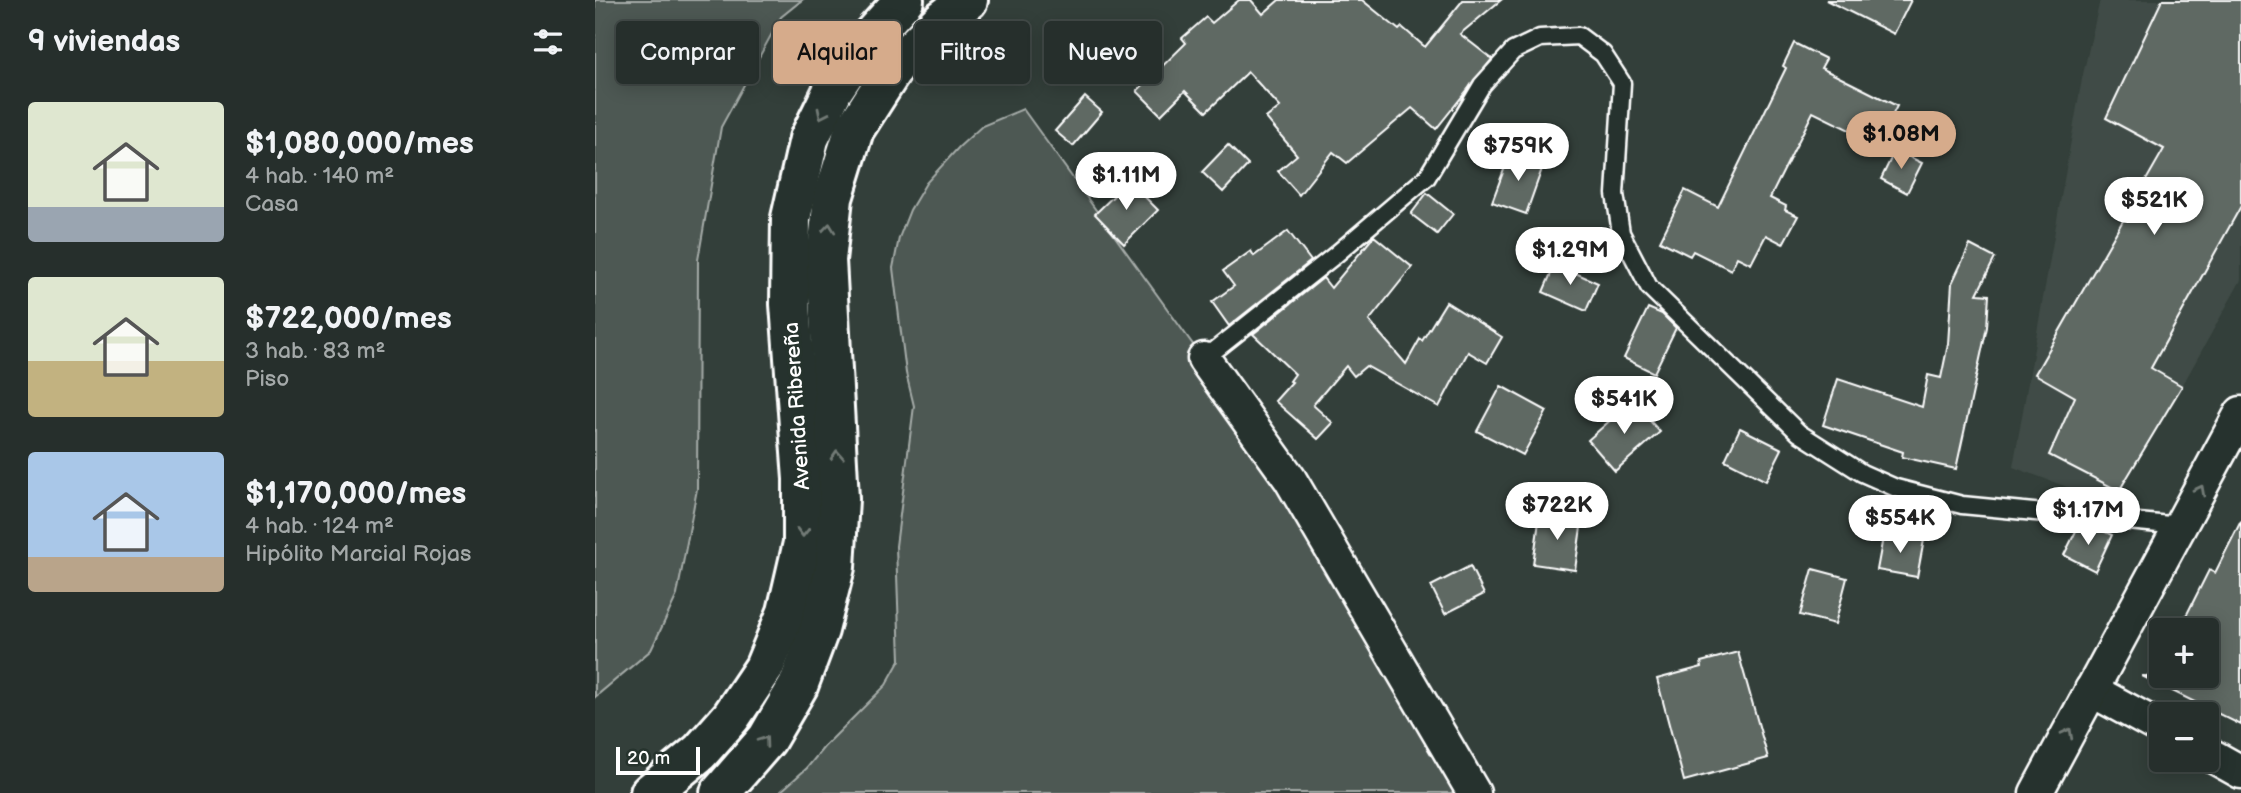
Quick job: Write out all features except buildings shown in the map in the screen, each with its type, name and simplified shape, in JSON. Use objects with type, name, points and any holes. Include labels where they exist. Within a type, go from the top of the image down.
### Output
[{"type":"main road","name":"Avenida Ribereña","points":[[650,793],[700,752],[731,717],[764,668],[787,612],[803,542],[803,479],[790,304],[791,218],[809,139],[833,90],[863,45],[904,0]]},
{"type":"main road","name":"Avenida Ribereña","points":[[720,793],[767,739],[798,686],[819,630],[835,566],[839,499],[826,260],[832,198],[854,130],[895,66],[942,20],[968,0]]},
{"type":"street","points":[[1203,359],[1290,479],[1474,793]]},
{"type":"street","points":[[2036,793],[2241,413]]},
{"type":"street","points":[[2091,690],[2149,722]]},
{"type":"street","points":[[2219,760],[2241,772]]},
{"type":"lane","points":[[1203,359],[1334,256],[1427,177],[1482,85],[1513,51],[1540,38],[1579,36],[1603,54],[1622,83],[1615,194],[1621,233],[1649,287],[1800,433],[1862,473],[1896,488],[1962,505],[2180,526]]},
{"type":"shaded area","points":[[595,0],[802,0],[779,21],[773,21],[773,32],[759,57],[759,21],[616,21],[616,84],[744,84],[721,127],[698,260],[697,489],[677,595],[651,650],[595,697]]},
{"type":"shaded area","points":[[2100,0],[2241,0],[2241,280],[2182,386],[2110,503],[2013,467],[2082,79]]},
{"type":"shaded area","points":[[1023,109],[1290,479],[1474,793],[779,793],[807,768],[824,747],[886,685],[900,660],[896,546],[914,406],[906,373],[893,268],[899,238],[910,210],[926,183],[959,147],[982,126]]}]
